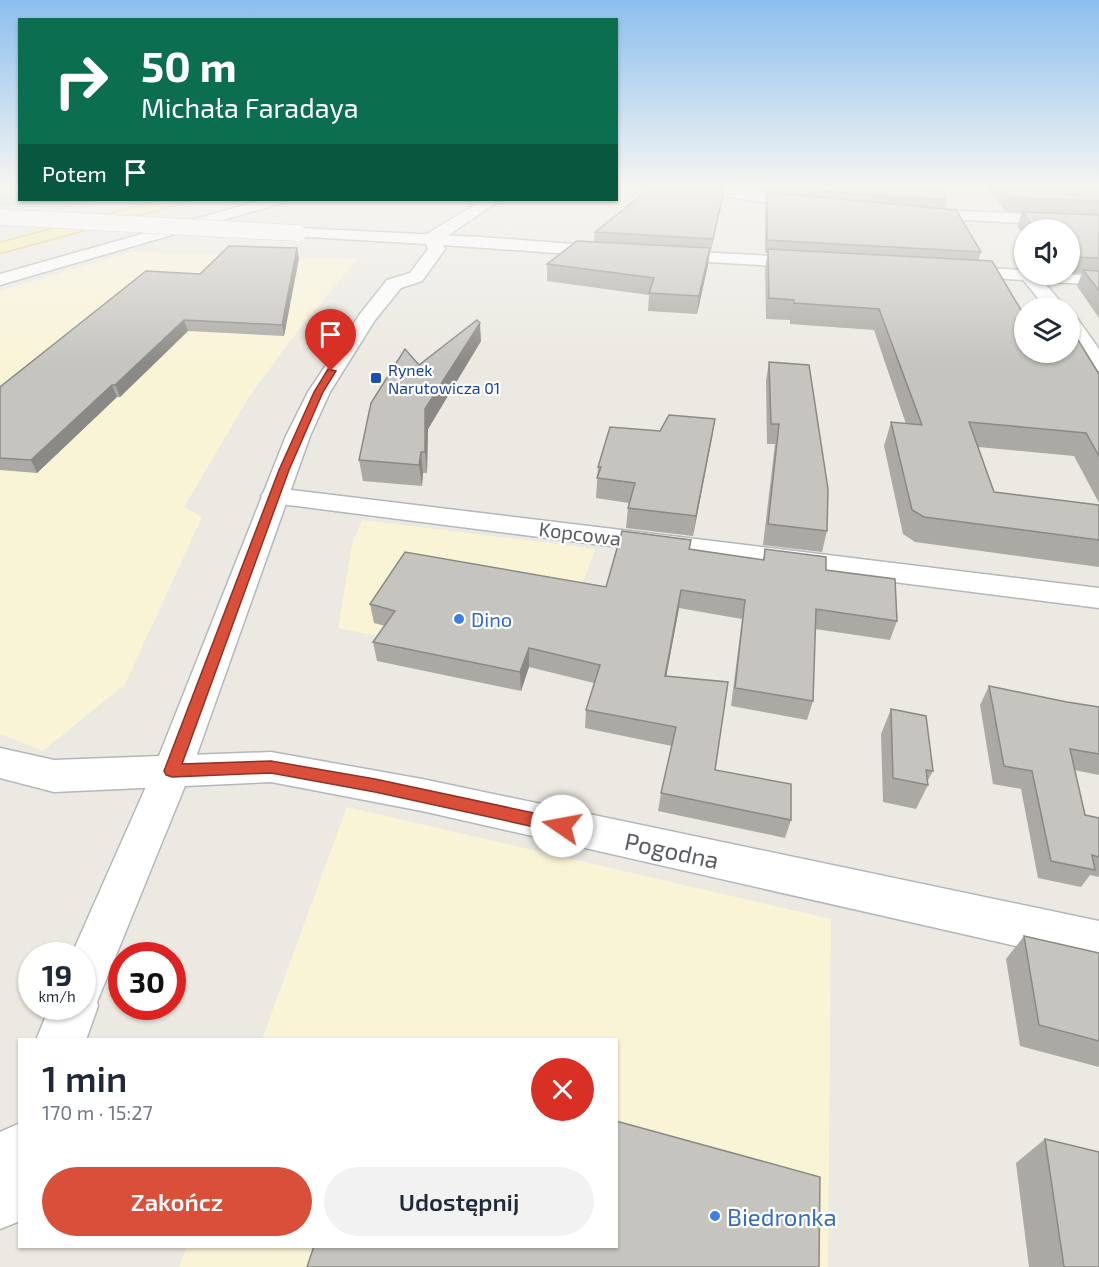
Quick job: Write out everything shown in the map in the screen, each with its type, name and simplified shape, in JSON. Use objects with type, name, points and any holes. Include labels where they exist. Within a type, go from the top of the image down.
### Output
[{"type":"street","points":[[0,280],[121,245]]},
{"type":"street","points":[[96,952],[172,771],[298,436],[319,392],[397,269],[416,245]]},
{"type":"street","points":[[397,269],[416,277],[437,249],[435,245]]},
{"type":"street","points":[[513,245],[631,254]]},
{"type":"street","points":[[650,255],[822,264]]},
{"type":"street","points":[[937,270],[1014,275]]},
{"type":"street","points":[[1080,279],[1099,280]]},
{"type":"street","points":[[1037,285],[1047,297]]},
{"type":"street","points":[[1080,336],[1099,364]]},
{"type":"street","name":"Kopcowa","points":[[275,496],[1099,598]]},
{"type":"street","name":"Pogodna","points":[[0,763],[54,776],[271,767],[375,785],[1099,943]]},
{"type":"street","points":[[62,1038],[69,1020]]},
{"type":"street","points":[[0,1202],[18,1155]]},
{"type":"shaded area","points":[[131,252],[357,259],[290,341],[249,397],[184,507],[202,517],[125,684],[43,751],[0,734],[0,291]]},
{"type":"shaded area","points":[[362,520],[596,549],[572,608],[540,669],[338,628],[352,544]]},
{"type":"shaded area","points":[[347,807],[831,919],[828,1267],[179,1267],[186,1248],[618,1248],[618,1038],[262,1038]]},
{"type":"building","points":[[572,245],[710,248],[699,296],[649,293],[654,278],[547,264]]},
{"type":"building","points":[[858,245],[977,245],[981,252]]},
{"type":"building","points":[[1080,245],[1099,245],[1099,258],[1080,257]]},
{"type":"building","points":[[229,246],[297,248],[282,325],[184,320],[31,460],[0,458],[0,387],[146,271],[200,274]]},
{"type":"building","points":[[768,249],[992,261],[1014,298],[1014,363],[1080,363],[1080,343],[1099,374],[1099,456],[1086,433],[969,422],[994,492],[1099,505],[1099,540],[924,517],[912,510],[891,422],[922,425],[879,309],[794,303],[794,300],[769,298]]},
{"type":"building","points":[[1083,270],[1099,271],[1099,291]]},
{"type":"building","points":[[477,320],[480,323],[425,409],[425,452],[421,452],[419,465],[359,460],[371,403],[405,349],[419,365]]},
{"type":"building","points":[[769,362],[809,365],[828,489],[827,531],[768,524],[779,424],[771,424]]},
{"type":"building","points":[[669,415],[715,419],[696,516],[628,508],[635,483],[597,478],[610,427],[660,431]]},
{"type":"building","points":[[622,531],[691,540],[689,549],[764,560],[765,549],[826,557],[826,570],[895,579],[897,621],[816,609],[813,701],[735,688],[745,600],[681,590],[665,676],[728,682],[715,770],[791,784],[791,820],[661,793],[676,727],[586,710],[600,665],[529,648],[520,672],[373,642],[395,611],[370,604],[405,552],[606,587]]},
{"type":"building","points":[[989,686],[1099,707],[1099,754],[1070,749],[1085,815],[1099,818],[1099,857],[1092,855],[1095,870],[1051,861],[1032,771],[1004,766]]},
{"type":"building","points":[[891,709],[926,716],[933,771],[926,770],[928,785],[893,778]]},
{"type":"building","points":[[1024,936],[1099,953],[1099,1041],[1039,1025]]},
{"type":"building","name":"Biedronka","points":[[618,1122],[820,1177],[819,1267],[307,1267],[313,1248],[618,1248]]},
{"type":"building","points":[[1045,1139],[1099,1152],[1099,1267],[1064,1267]]},
{"type":"place","name":"Rynek Narutowicza 01","points":[[376,378]]},
{"type":"place","name":"Dino","points":[[459,619]]},
{"type":"place","name":"Biedronka","points":[[715,1216]]},
{"type":"route","points":[[331,371],[298,436],[284,470],[172,771],[271,767],[375,785],[562,826]]}]
